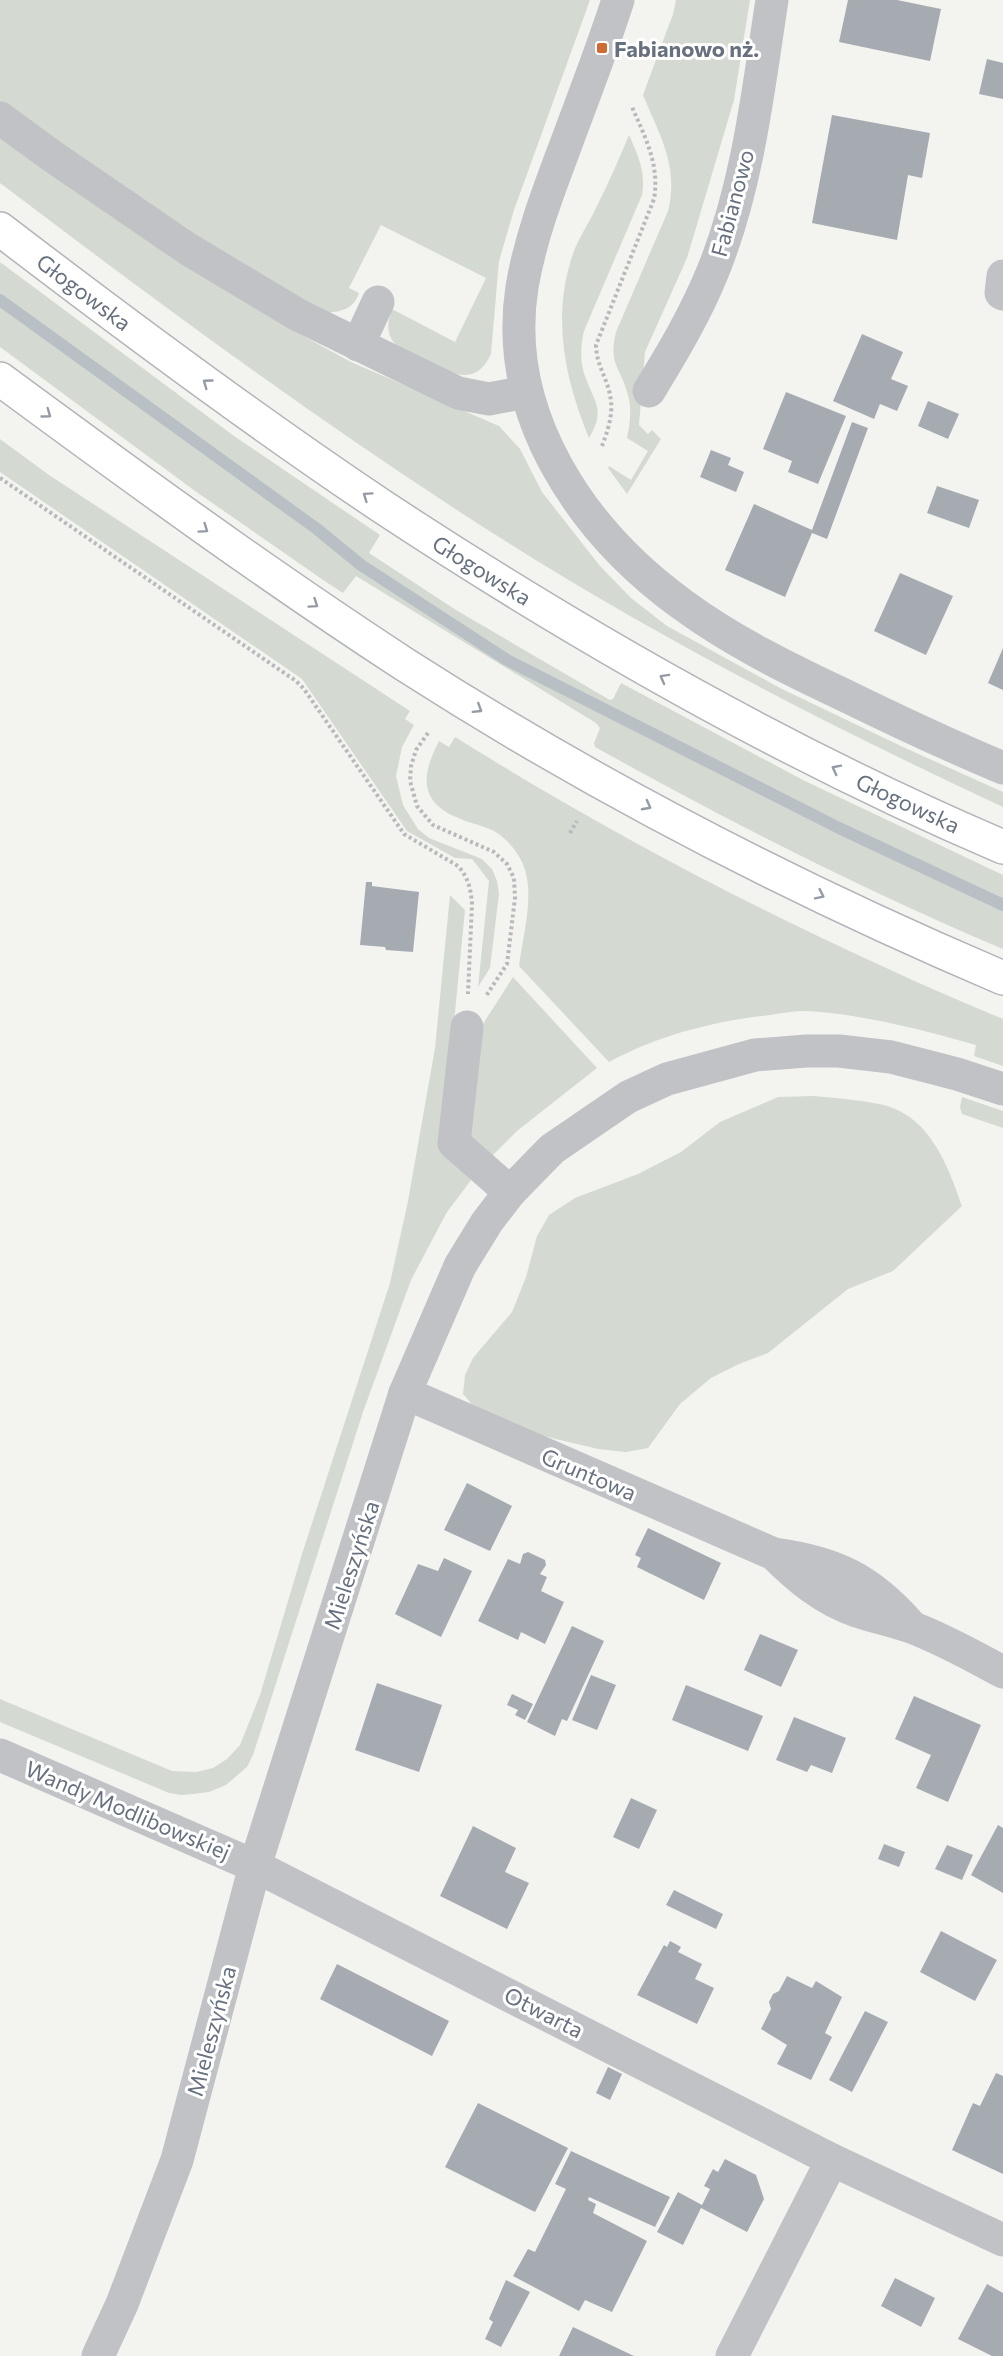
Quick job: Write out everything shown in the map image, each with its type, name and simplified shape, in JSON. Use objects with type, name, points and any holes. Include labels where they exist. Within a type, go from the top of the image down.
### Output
[{"type":"main road","name":"Głogowska","points":[[0,230],[250,414],[379,504],[584,633],[748,723],[886,793],[1003,847]]},
{"type":"main road","points":[[0,379],[171,506],[265,572],[406,665],[523,736],[642,804],[793,882],[1003,978]]},
{"type":"street","points":[[618,0],[551,183],[528,257],[520,304],[519,343],[529,402],[556,466],[601,530],[639,570],[683,606],[762,655],[810,680],[932,738],[1003,768]]},
{"type":"street","name":"Fabianowo","points":[[649,391],[683,334],[704,292],[735,206],[756,110],[772,0]]},
{"type":"street","points":[[0,118],[188,249],[298,315],[411,371],[467,395],[529,402]]},
{"type":"street","points":[[1003,276],[1000,293],[1003,294]]},
{"type":"street","points":[[358,345],[378,302]]},
{"type":"street","points":[[467,1027],[454,1143],[510,1192]]},
{"type":"street","name":"Mieleszyńska","points":[[98,2356],[122,2304],[177,2160],[255,1866],[405,1394],[459,1266],[487,1222],[510,1192],[552,1149],[628,1097],[667,1079],[755,1055],[839,1051],[891,1057],[1003,1089]]},
{"type":"street","name":"Gruntowa","points":[[405,1394],[774,1554],[813,1589],[856,1611],[912,1627],[1003,1672]]},
{"type":"street","name":"Wandy Modlibowskiej","points":[[0,1755],[255,1866]]},
{"type":"street","name":"Otwarta","points":[[255,1866],[832,2160],[1003,2240]]},
{"type":"street","points":[[732,2356],[832,2160]]},
{"type":"path","points":[[602,447],[610,422],[610,396],[598,364],[596,345],[654,199],[656,188],[653,158],[632,107]]},
{"type":"path","points":[[0,478],[296,681],[304,689],[404,834],[458,866],[468,880],[472,904],[467,1027]]},
{"type":"path","points":[[428,733],[416,750],[411,766],[410,781],[417,806],[427,819],[441,830],[494,852],[511,871],[516,888],[507,964],[467,1027]]},
{"type":"path","points":[[570,833],[577,821]]},
{"type":"shaded area","points":[[0,0],[590,0],[514,210],[499,261],[491,354],[485,364],[471,374],[454,374],[445,371],[402,350],[395,344],[388,330],[392,309],[455,342],[486,278],[381,225],[349,288],[359,293],[357,299],[346,309],[326,313],[196,236],[0,104]]},
{"type":"shaded area","points":[[676,0],[750,0],[734,100],[687,258],[645,352],[639,425],[648,434],[652,430],[661,439],[627,494],[608,468],[609,466],[631,480],[648,451],[627,438],[630,416],[629,401],[614,359],[614,343],[616,332],[668,211],[671,195],[666,152],[643,95]]},
{"type":"shaded area","points":[[629,135],[642,171],[642,195],[584,331],[581,349],[583,367],[598,414],[589,438],[567,369],[562,322],[563,298],[567,275],[578,241],[607,185]]},
{"type":"shaded area","points":[[0,137],[296,332],[351,362],[499,426],[520,449],[542,492],[600,566],[631,598],[667,626],[780,688],[1003,792],[1003,807],[869,743],[736,675],[606,602],[418,484],[237,358],[0,183]]},
{"type":"shaded area","points":[[0,262],[234,436],[380,535],[369,553],[456,610],[610,700],[613,699],[621,683],[805,781],[1003,875],[1003,949],[796,854],[595,747],[594,743],[600,728],[596,723],[356,576],[343,593],[326,582],[195,491],[0,347]]},
{"type":"shaded area","points":[[0,439],[49,475],[410,711],[405,719],[414,725],[402,747],[396,776],[403,805],[418,829],[429,838],[482,859],[492,869],[497,881],[499,894],[490,968],[478,987],[489,881],[472,859],[455,858],[407,831],[302,679],[0,472]]},
{"type":"shaded area","points":[[455,737],[588,816],[723,889],[862,957],[1003,1019],[1003,1066],[974,1056],[976,1045],[870,1019],[806,1011],[708,1025],[647,1044],[609,1062],[519,966],[528,887],[526,874],[517,853],[498,834],[443,810],[429,794],[427,774],[439,741],[449,747]]},
{"type":"shaded area","points":[[450,895],[465,910],[442,1145],[472,1179],[447,1212],[411,1280],[363,1412],[253,1755],[247,1767],[226,1785],[209,1792],[181,1795],[169,1793],[0,1722],[0,1699],[172,1771],[196,1772],[213,1768],[227,1759],[240,1745],[260,1695],[302,1554],[390,1283],[408,1201],[435,1048]]},
{"type":"shaded area","points":[[513,977],[597,1068],[517,1131],[490,1158],[462,1136],[472,1041]]},
{"type":"shaded area","points":[[814,1096],[879,1104],[896,1109],[911,1118],[934,1143],[950,1173],[962,1206],[893,1271],[848,1289],[768,1353],[711,1378],[680,1404],[648,1448],[626,1452],[598,1449],[522,1431],[476,1409],[463,1394],[465,1375],[473,1358],[512,1312],[526,1277],[537,1236],[549,1215],[575,1198],[638,1174],[681,1152],[720,1122],[778,1097]]},
{"type":"shaded area","points":[[962,1097],[1003,1111],[1003,1128],[962,1114],[960,1107]]},
{"type":"building","points":[[848,0],[897,0],[941,9],[930,61],[839,42]]},
{"type":"building","points":[[987,59],[1003,63],[1003,99],[979,94]]},
{"type":"building","points":[[832,115],[930,133],[922,178],[908,175],[897,240],[812,223]]},
{"type":"building","points":[[862,334],[903,352],[891,379],[908,386],[897,411],[880,404],[874,419],[833,401]]},
{"type":"building","points":[[786,392],[846,416],[818,484],[788,472],[792,461],[763,449]]},
{"type":"building","points":[[928,401],[959,414],[948,439],[918,426]]},
{"type":"building","points":[[852,422],[868,428],[827,539],[812,533],[785,597],[725,570],[754,504],[812,530]]},
{"type":"building","points":[[711,450],[731,458],[728,465],[744,472],[736,492],[700,477]]},
{"type":"building","points":[[937,486],[979,500],[969,528],[927,513]]},
{"type":"building","points":[[900,573],[953,596],[926,655],[874,631]]},
{"type":"building","points":[[1003,648],[1003,690],[988,683]]},
{"type":"building","points":[[366,882],[372,882],[372,886],[419,892],[413,952],[360,945]]},
{"type":"building","points":[[467,1483],[512,1506],[490,1551],[444,1530]]},
{"type":"building","points":[[648,1528],[721,1563],[704,1600],[637,1567],[641,1558],[635,1555]]},
{"type":"building","points":[[528,1552],[545,1560],[546,1565],[540,1574],[547,1577],[541,1591],[564,1602],[545,1644],[521,1632],[518,1640],[478,1621],[508,1559],[520,1564],[523,1554]]},
{"type":"building","points":[[444,1558],[472,1571],[441,1637],[395,1614],[418,1564],[438,1571]]},
{"type":"building","points":[[572,1626],[604,1641],[567,1721],[562,1719],[555,1736],[527,1722]]},
{"type":"building","points":[[760,1634],[798,1650],[781,1687],[744,1670]]},
{"type":"building","points":[[591,1675],[616,1685],[597,1730],[572,1720]]},
{"type":"building","points":[[377,1683],[442,1705],[419,1772],[355,1750]]},
{"type":"building","points":[[686,1685],[763,1716],[748,1751],[672,1720]]},
{"type":"building","points":[[512,1694],[533,1704],[525,1720],[515,1715],[518,1710],[507,1705]]},
{"type":"building","points":[[914,1696],[981,1725],[948,1802],[916,1788],[931,1755],[895,1739]]},
{"type":"building","points":[[794,1717],[846,1738],[832,1773],[811,1765],[807,1772],[776,1760]]},
{"type":"building","points":[[631,1798],[657,1810],[639,1849],[613,1837]]},
{"type":"building","points":[[998,1825],[1003,1828],[1003,1893],[971,1875]]},
{"type":"building","points":[[473,1826],[516,1848],[505,1872],[529,1883],[507,1929],[440,1896]]},
{"type":"building","points":[[884,1844],[905,1852],[899,1867],[878,1859]]},
{"type":"building","points":[[947,1845],[973,1855],[962,1880],[935,1869]]},
{"type":"building","points":[[674,1890],[723,1914],[716,1929],[666,1905]]},
{"type":"building","points":[[941,1931],[997,1960],[975,2001],[920,1972]]},
{"type":"building","points":[[670,1941],[681,1947],[678,1952],[702,1964],[695,1979],[714,1988],[697,2024],[637,1995],[664,1945],[667,1947]]},
{"type":"building","points":[[337,1964],[449,2021],[432,2056],[320,1999]]},
{"type":"building","points":[[787,1976],[812,1988],[816,1981],[842,1997],[825,2033],[832,2037],[811,2080],[777,2064],[787,2045],[761,2029],[771,2009],[769,2002],[773,1994],[779,1991]]},
{"type":"building","points":[[865,2011],[888,2022],[852,2092],[829,2080]]},
{"type":"building","points":[[608,2067],[622,2074],[610,2100],[596,2093]]},
{"type":"building","points":[[996,2073],[1003,2076],[1003,2174],[952,2150],[973,2103],[980,2106]]},
{"type":"building","points":[[478,2103],[568,2148],[535,2212],[445,2167]]},
{"type":"building","points":[[571,2151],[670,2197],[655,2227],[589,2197],[588,2200],[596,2204],[593,2213],[647,2241],[612,2312],[585,2300],[579,2311],[513,2276],[528,2249],[535,2252],[566,2189],[555,2184]]},
{"type":"building","points":[[725,2159],[756,2175],[764,2199],[747,2232],[701,2208],[683,2245],[657,2232],[678,2192],[702,2205],[710,2189],[704,2186],[713,2169],[718,2172]]},
{"type":"building","points":[[895,2278],[935,2298],[921,2327],[881,2306]]},
{"type":"building","points":[[506,2280],[530,2292],[501,2347],[485,2339],[493,2322],[489,2319]]},
{"type":"building","points":[[987,2284],[1003,2293],[1003,2356],[992,2356],[958,2339]]},
{"type":"building","points":[[573,2327],[634,2356],[559,2356]]},
{"type":"waterway","points":[[0,300],[317,529],[361,565],[507,660],[839,828],[1003,905]]},
{"type":"place","name":"Fabianowo nż.","points":[[602,48]]}]
